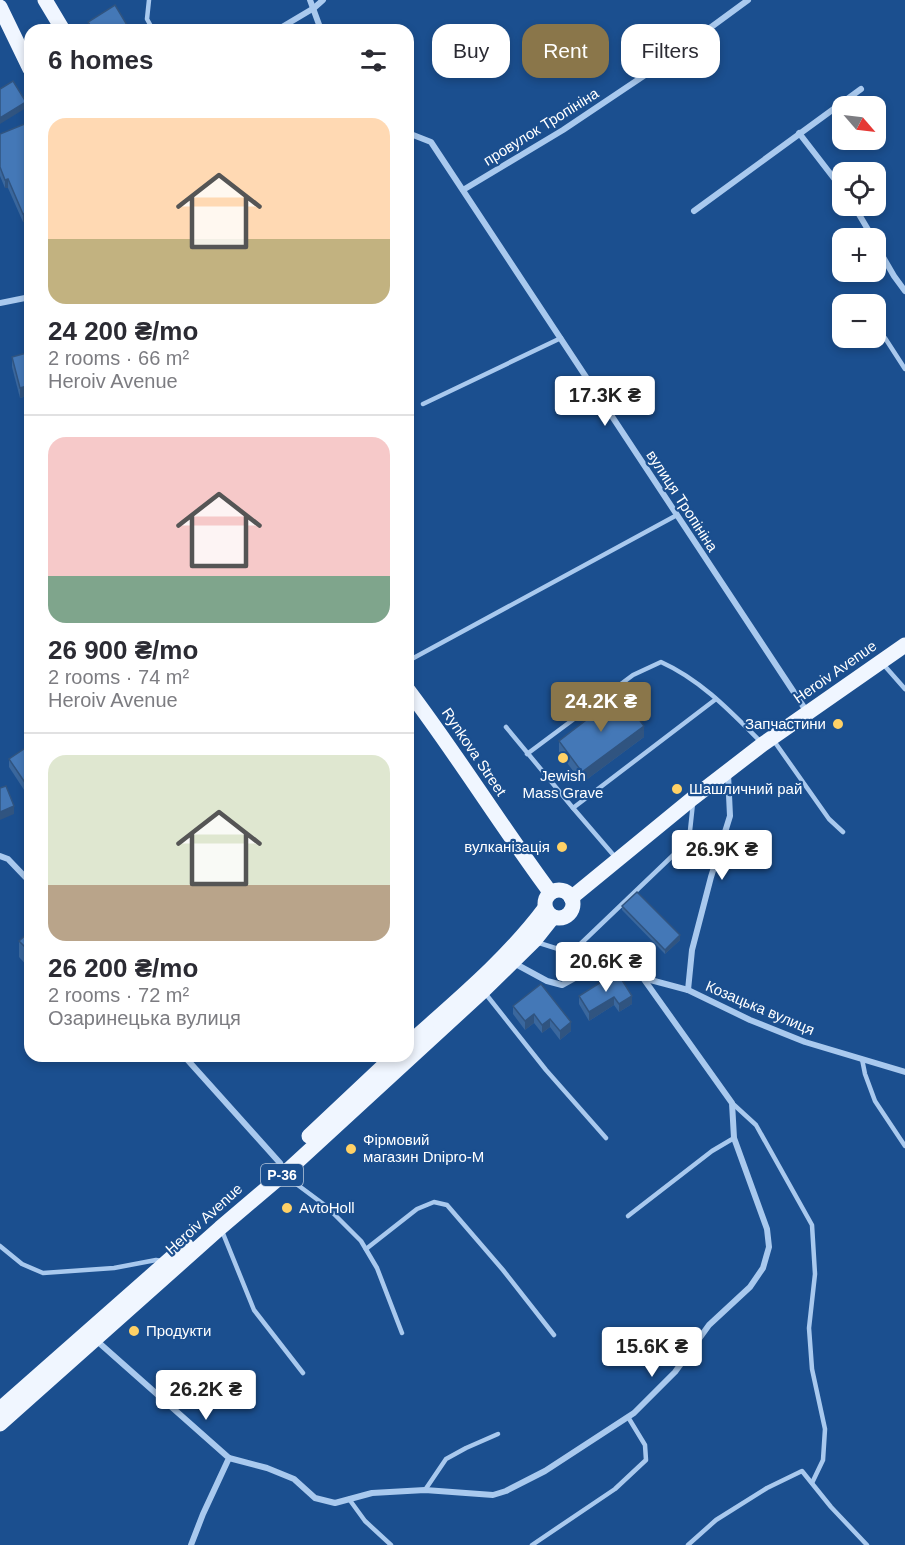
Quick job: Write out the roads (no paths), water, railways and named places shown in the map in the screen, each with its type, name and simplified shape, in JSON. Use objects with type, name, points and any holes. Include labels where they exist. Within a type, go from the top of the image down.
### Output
[{"type":"main road","points":[[45,0],[59,24]]},
{"type":"main road","points":[[0,7],[24,57]]},
{"type":"main road","name":"Heroiv Avenue","points":[[571,898],[767,741],[905,645]]},
{"type":"main road","name":"Rynkova Street","points":[[414,698],[550,892]]},
{"type":"main road","points":[[550,892],[564,891],[571,898]]},
{"type":"main road","name":"Р-36","points":[[549,912],[546,899],[550,892]]},
{"type":"main road","name":"Р-36","points":[[549,912],[561,917],[569,913],[573,906],[571,898]]},
{"type":"main road","name":"Heroiv Avenue","points":[[414,1052],[483,991],[534,941],[549,912]]},
{"type":"main road","name":"Р-36","points":[[414,1038],[549,912]]},
{"type":"main road","name":"Heroiv Avenue","points":[[173,1263],[220,1228],[388,1062]]},
{"type":"main road","name":"Heroiv Avenue","points":[[0,1424],[173,1263],[403,1062]]},
{"type":"main road","name":"Heroiv Avenue","points":[[0,1409],[91,1337]]},
{"type":"street","points":[[310,0],[319,24]]},
{"type":"street","points":[[287,24],[323,0]]},
{"type":"street","name":"провулок Тропініна","points":[[463,190],[563,130],[636,81],[748,0]]},
{"type":"street","points":[[694,211],[861,89]]},
{"type":"street","points":[[799,133],[832,175]]},
{"type":"street","name":"вулиця Тропініна","points":[[414,135],[431,142],[808,714]]},
{"type":"street","points":[[886,262],[905,291]]},
{"type":"street","points":[[0,303],[24,298]]},
{"type":"street","points":[[688,990],[692,950],[730,816],[728,771]]},
{"type":"street","points":[[0,856],[8,860],[24,876]]},
{"type":"street","name":"Козацька вулиця","points":[[512,962],[547,981],[562,985],[600,964],[612,961],[643,978],[688,990],[750,1020],[805,1042],[905,1072]]},
{"type":"street","points":[[91,1337],[229,1458],[267,1468],[294,1479],[315,1498],[335,1503],[372,1493],[425,1490],[493,1495],[545,1472],[634,1413],[675,1372],[709,1325],[750,1287],[763,1268],[769,1247],[767,1229],[734,1138],[732,1103],[643,978]]},
{"type":"street","points":[[189,1062],[283,1168]]},
{"type":"street","points":[[191,1545],[202,1514],[229,1458]]},
{"type":"lane","points":[[149,0],[147,19],[150,24]]},
{"type":"lane","points":[[423,404],[561,338]]},
{"type":"lane","points":[[886,340],[905,369]]},
{"type":"lane","points":[[414,658],[677,515]]},
{"type":"lane","points":[[527,754],[633,675],[661,662],[681,671],[767,741],[829,819],[843,832]]},
{"type":"lane","points":[[881,662],[905,689]]},
{"type":"lane","points":[[573,808],[716,699]]},
{"type":"lane","points":[[506,727],[618,860]]},
{"type":"lane","points":[[534,941],[571,953],[689,840],[693,798]]},
{"type":"lane","points":[[483,991],[546,1071],[606,1138]]},
{"type":"lane","points":[[862,1059],[875,1101],[905,1146]]},
{"type":"lane","points":[[732,1103],[756,1125],[812,1225],[815,1274],[809,1328],[812,1369],[825,1429],[823,1460],[812,1483]]},
{"type":"lane","points":[[628,1216],[712,1151],[734,1138]]},
{"type":"lane","points":[[283,1168],[291,1180],[326,1206],[361,1241],[376,1268],[402,1333]]},
{"type":"lane","points":[[366,1249],[417,1209],[434,1202],[447,1205],[503,1270],[554,1335]]},
{"type":"lane","points":[[220,1228],[254,1310],[303,1372]]},
{"type":"lane","points":[[0,1246],[22,1264],[43,1273],[114,1268],[156,1260],[173,1263]]},
{"type":"lane","points":[[532,1545],[615,1489],[646,1460],[645,1445],[628,1417]]},
{"type":"lane","points":[[425,1490],[446,1459],[498,1434]]},
{"type":"lane","points":[[688,1545],[716,1520],[767,1488],[802,1471],[831,1507],[867,1545]]},
{"type":"lane","points":[[349,1499],[365,1521],[391,1545]]},
{"type":"place","name":"Запчастини","points":[[838,724]]},
{"type":"place","name":"Jewish Mass Grave","points":[[563,758]]},
{"type":"place","name":"Шашличний рай","points":[[677,789]]},
{"type":"place","name":"вулканізація","points":[[562,847]]},
{"type":"place","name":"Фірмовий магазин Dnipro-M","points":[[351,1149]]},
{"type":"place","name":"AvtoHoll","points":[[287,1208]]},
{"type":"place","name":"Продукти","points":[[134,1331]]}]
